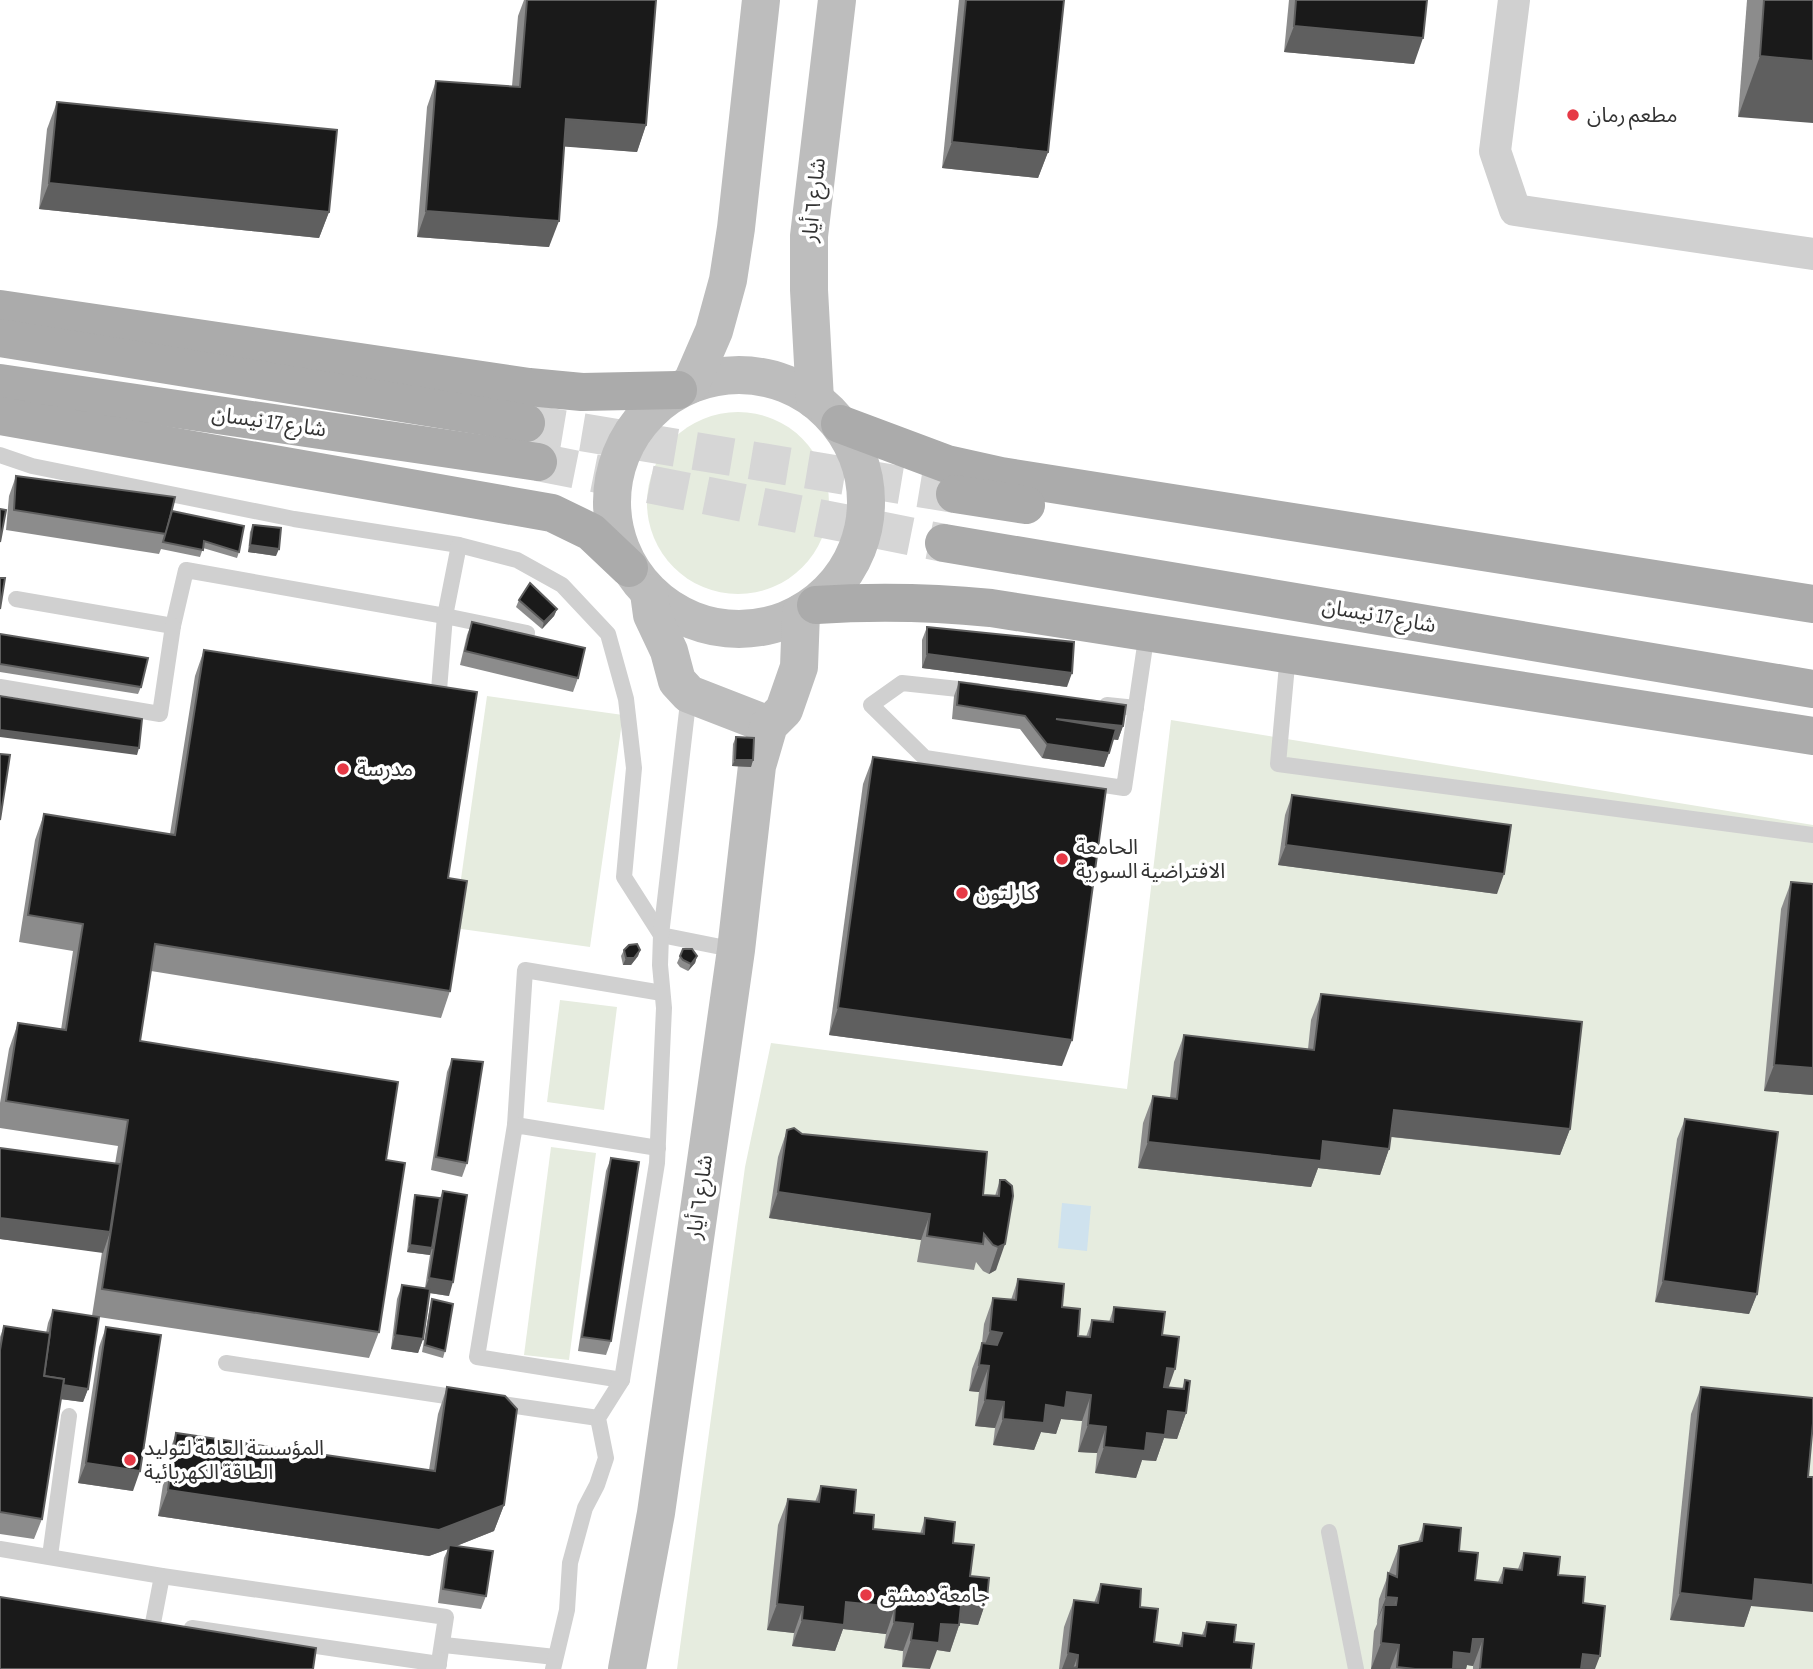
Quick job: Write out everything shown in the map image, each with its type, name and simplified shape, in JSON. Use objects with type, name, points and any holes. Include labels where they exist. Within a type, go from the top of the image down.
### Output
[{"type":"main road","points":[[761,0],[736,228],[728,280],[714,331],[685,387],[654,407],[634,429],[620,455],[611,512],[617,541],[639,580],[669,651],[677,681],[689,694],[769,725]]},
{"type":"main road","name":"شارع ٦ أيار","points":[[828,412],[809,290],[809,236],[837,0]]},
{"type":"main road","points":[[0,309],[529,387],[582,392],[685,387],[734,375],[777,381],[828,412],[947,464],[1813,604]]},
{"type":"main road","name":"شارع 17 نيسان","points":[[0,338],[526,423]]},
{"type":"main road","name":"شارع 17 نيسان","points":[[0,383],[538,462]]},
{"type":"main road","points":[[0,416],[552,513],[591,532],[679,615],[714,627],[751,629],[788,620],[809,609],[840,581],[857,552],[866,519],[866,485],[857,453],[828,412]]},
{"type":"main road","points":[[955,494],[1813,628]]},
{"type":"main road","name":"شارع 17 نيسان","points":[[944,543],[1813,689]]},
{"type":"main road","points":[[809,609],[877,601],[991,608],[1813,736]]},
{"type":"main road","name":"شارع ٦ أيار","points":[[627,1669],[656,1513],[736,950],[757,766],[769,725],[784,710],[799,667],[809,609]]},
{"type":"street","points":[[1514,0],[1494,151],[1515,210],[1813,254]]},
{"type":"lane","points":[[0,455],[32,466],[294,519],[459,545],[517,560],[562,585],[608,634],[626,699],[634,768],[624,877],[661,935],[736,950]]},
{"type":"lane","points":[[439,690],[445,616],[459,545]]},
{"type":"lane","points":[[0,687],[160,715],[173,626],[186,570],[527,633]]},
{"type":"lane","points":[[16,599],[173,626]]},
{"type":"lane","points":[[998,693],[902,683],[871,705],[925,758],[1124,788],[1147,632]]},
{"type":"lane","points":[[1288,654],[1278,764],[1813,835]]},
{"type":"lane","points":[[444,1645],[554,1663],[568,1610],[570,1563],[584,1508],[597,1485],[606,1458],[598,1418],[622,1380],[658,1148],[664,1008],[661,935],[689,694]]},
{"type":"lane","points":[[1094,704],[1136,708]]},
{"type":"lane","points":[[622,1380],[477,1357],[515,1125],[525,970],[663,993]]},
{"type":"lane","points":[[515,1125],[658,1148]]},
{"type":"lane","points":[[226,1363],[598,1418]]},
{"type":"lane","points":[[50,1556],[69,1416]]},
{"type":"lane","points":[[1329,1532],[1356,1669]]},
{"type":"lane","points":[[0,1549],[162,1576],[446,1617],[444,1645],[438,1667],[160,1624],[162,1576]]},
{"type":"shaded area","points":[[738,412],[773,419],[789,427],[802,439],[814,452],[822,468],[829,503],[822,538],[814,554],[802,567],[789,579],[773,587],[738,594],[703,587],[687,579],[674,567],[662,554],[654,538],[647,503],[654,468],[662,452],[674,439],[687,427],[703,419]]},
{"type":"shaded area","points":[[487,696],[623,715],[590,947],[454,928]]},
{"type":"shaded area","points":[[1171,720],[1813,825],[1813,1669],[677,1669],[745,1167],[771,1043],[1127,1089]]},
{"type":"shaded area","points":[[560,1000],[617,1007],[604,1110],[547,1102]]},
{"type":"shaded area","points":[[551,1147],[596,1153],[569,1360],[524,1355]]},
{"type":"water","points":[[1062,1203],[1091,1206],[1087,1251],[1058,1248]]},
{"type":"building","points":[[527,0],[656,0],[646,125],[566,119],[559,221],[426,211],[436,81],[520,87]]},
{"type":"building","points":[[966,0],[1064,0],[1048,152],[952,142]]},
{"type":"building","points":[[1296,0],[1427,0],[1423,38],[1294,26]]},
{"type":"building","points":[[1764,0],[1813,0],[1813,61],[1760,56]]},
{"type":"building","points":[[57,102],[337,130],[329,212],[49,183]]},
{"type":"building","points":[[16,476],[175,497],[166,534],[14,510]]},
{"type":"building","points":[[0,509],[6,510],[0,542]]},
{"type":"building","points":[[172,511],[244,526],[239,552],[204,541],[203,550],[163,542]]},
{"type":"building","points":[[253,525],[281,528],[279,549],[250,545]]},
{"type":"building","points":[[0,578],[5,578],[0,609]]},
{"type":"building","points":[[530,583],[557,609],[544,622],[519,600]]},
{"type":"building","points":[[472,622],[585,648],[578,678],[465,651]]},
{"type":"building","points":[[927,627],[1074,642],[1072,673],[927,654]]},
{"type":"building","points":[[0,634],[148,658],[141,687],[0,664]]},
{"type":"building","points":[[204,650],[477,692],[448,878],[467,881],[450,991],[155,944],[140,1041],[398,1082],[386,1160],[405,1163],[379,1332],[102,1289],[128,1120],[6,1101],[18,1023],[66,1030],[83,924],[28,915],[44,814],[175,835]]},
{"type":"building","points":[[959,682],[1126,705],[1123,726],[1056,719],[1116,729],[1109,753],[1047,744],[1025,716],[957,705]]},
{"type":"building","points":[[0,696],[142,719],[139,748],[0,730]]},
{"type":"building","points":[[736,737],[754,738],[753,760],[735,760]]},
{"type":"building","points":[[0,754],[10,755],[0,820]]},
{"type":"building","points":[[873,757],[1106,789],[1072,1040],[838,1008]]},
{"type":"building","points":[[1292,795],[1511,825],[1504,874],[1286,845]]},
{"type":"building","points":[[1791,882],[1813,884],[1813,1068],[1774,1065]]},
{"type":"building","points":[[637,944],[640,950],[634,958],[626,958],[624,950],[629,945]]},
{"type":"building","points":[[683,949],[692,949],[697,956],[691,964],[680,956]]},
{"type":"building","points":[[1321,994],[1582,1022],[1570,1129],[1394,1110],[1389,1149],[1323,1141],[1321,1161],[1148,1142],[1153,1096],[1177,1099],[1184,1035],[1314,1050]]},
{"type":"building","points":[[452,1059],[483,1062],[467,1163],[436,1157]]},
{"type":"building","points":[[1685,1119],[1778,1132],[1757,1294],[1663,1281]]},
{"type":"building","points":[[794,1128],[802,1134],[987,1152],[983,1195],[999,1196],[1000,1180],[1005,1180],[1012,1186],[1013,1196],[1005,1244],[998,1247],[993,1245],[984,1234],[983,1244],[927,1236],[930,1214],[778,1192],[787,1130]]},
{"type":"building","points":[[0,1148],[120,1164],[110,1232],[0,1218]]},
{"type":"building","points":[[611,1158],[639,1162],[611,1341],[582,1337]]},
{"type":"building","points":[[443,1191],[467,1195],[453,1282],[429,1278]]},
{"type":"building","points":[[415,1195],[440,1198],[432,1248],[410,1245]]},
{"type":"building","points":[[1018,1279],[1064,1284],[1062,1307],[1080,1309],[1078,1336],[1090,1337],[1092,1320],[1113,1322],[1114,1307],[1165,1312],[1162,1335],[1179,1337],[1175,1369],[1167,1368],[1164,1387],[1184,1389],[1185,1380],[1190,1381],[1186,1413],[1168,1411],[1165,1435],[1147,1433],[1145,1451],[1104,1447],[1106,1427],[1088,1425],[1091,1395],[1067,1392],[1065,1408],[1046,1405],[1044,1423],[1003,1419],[1004,1402],[985,1400],[989,1366],[979,1365],[982,1343],[997,1345],[1002,1333],[990,1331],[993,1298],[1016,1300]]},
{"type":"building","points":[[402,1285],[430,1289],[423,1339],[395,1335]]},
{"type":"building","points":[[432,1299],[453,1304],[445,1351],[425,1345]]},
{"type":"building","points":[[53,1310],[99,1317],[88,1389],[63,1385],[64,1379],[44,1376]]},
{"type":"building","points":[[4,1326],[50,1333],[44,1376],[64,1379],[42,1519],[0,1512],[0,1350]]},
{"type":"building","points":[[106,1327],[161,1335],[140,1471],[86,1463]]},
{"type":"building","points":[[447,1387],[505,1396],[517,1409],[504,1505],[439,1530],[168,1490],[176,1433],[435,1471]]},
{"type":"building","points":[[1701,1387],[1813,1398],[1808,1477],[1813,1477],[1813,1585],[1755,1579],[1753,1601],[1680,1593]]},
{"type":"building","name":"جامعة دمشق","points":[[821,1486],[856,1490],[854,1513],[874,1515],[873,1529],[924,1534],[925,1518],[955,1522],[953,1543],[974,1545],[970,1576],[989,1578],[987,1598],[962,1596],[959,1625],[941,1624],[939,1643],[911,1640],[913,1624],[894,1622],[895,1607],[846,1602],[844,1625],[802,1620],[803,1607],[777,1604],[788,1499],[819,1502]]},
{"type":"building","points":[[1424,1524],[1461,1528],[1459,1551],[1478,1553],[1475,1580],[1502,1583],[1504,1568],[1522,1570],[1524,1553],[1560,1557],[1558,1575],[1585,1577],[1583,1603],[1605,1606],[1600,1656],[1583,1654],[1581,1669],[1480,1669],[1483,1639],[1473,1639],[1471,1654],[1454,1652],[1453,1669],[1397,1667],[1399,1645],[1381,1643],[1384,1605],[1396,1605],[1397,1598],[1386,1597],[1388,1573],[1397,1577],[1399,1546],[1422,1541]]},
{"type":"building","points":[[449,1545],[493,1551],[486,1596],[443,1589]]},
{"type":"building","points":[[1101,1584],[1141,1589],[1140,1607],[1158,1609],[1154,1642],[1182,1646],[1183,1633],[1205,1636],[1207,1622],[1236,1625],[1234,1642],[1254,1644],[1251,1669],[1069,1669],[1077,1667],[1078,1655],[1068,1653],[1074,1600],[1098,1603]]},
{"type":"building","points":[[0,1597],[316,1648],[313,1669],[0,1669]]},
{"type":"tunnel","points":[[526,423],[955,494]]},
{"type":"tunnel","points":[[538,462],[944,543]]},
{"type":"place","name":"مطعم رمان","points":[[1573,115]]},
{"type":"place","name":"مدرسة","points":[[343,769]]},
{"type":"place","name":"الحامعة الافتراضية السورية","points":[[1062,859]]},
{"type":"place","name":"كارلتون","points":[[962,893]]},
{"type":"place","name":"المؤسسة العامة لتوليد الطاقة الكهربائية","points":[[130,1460]]},
{"type":"place","name":"جامعة دمشق","points":[[866,1595]]}]
